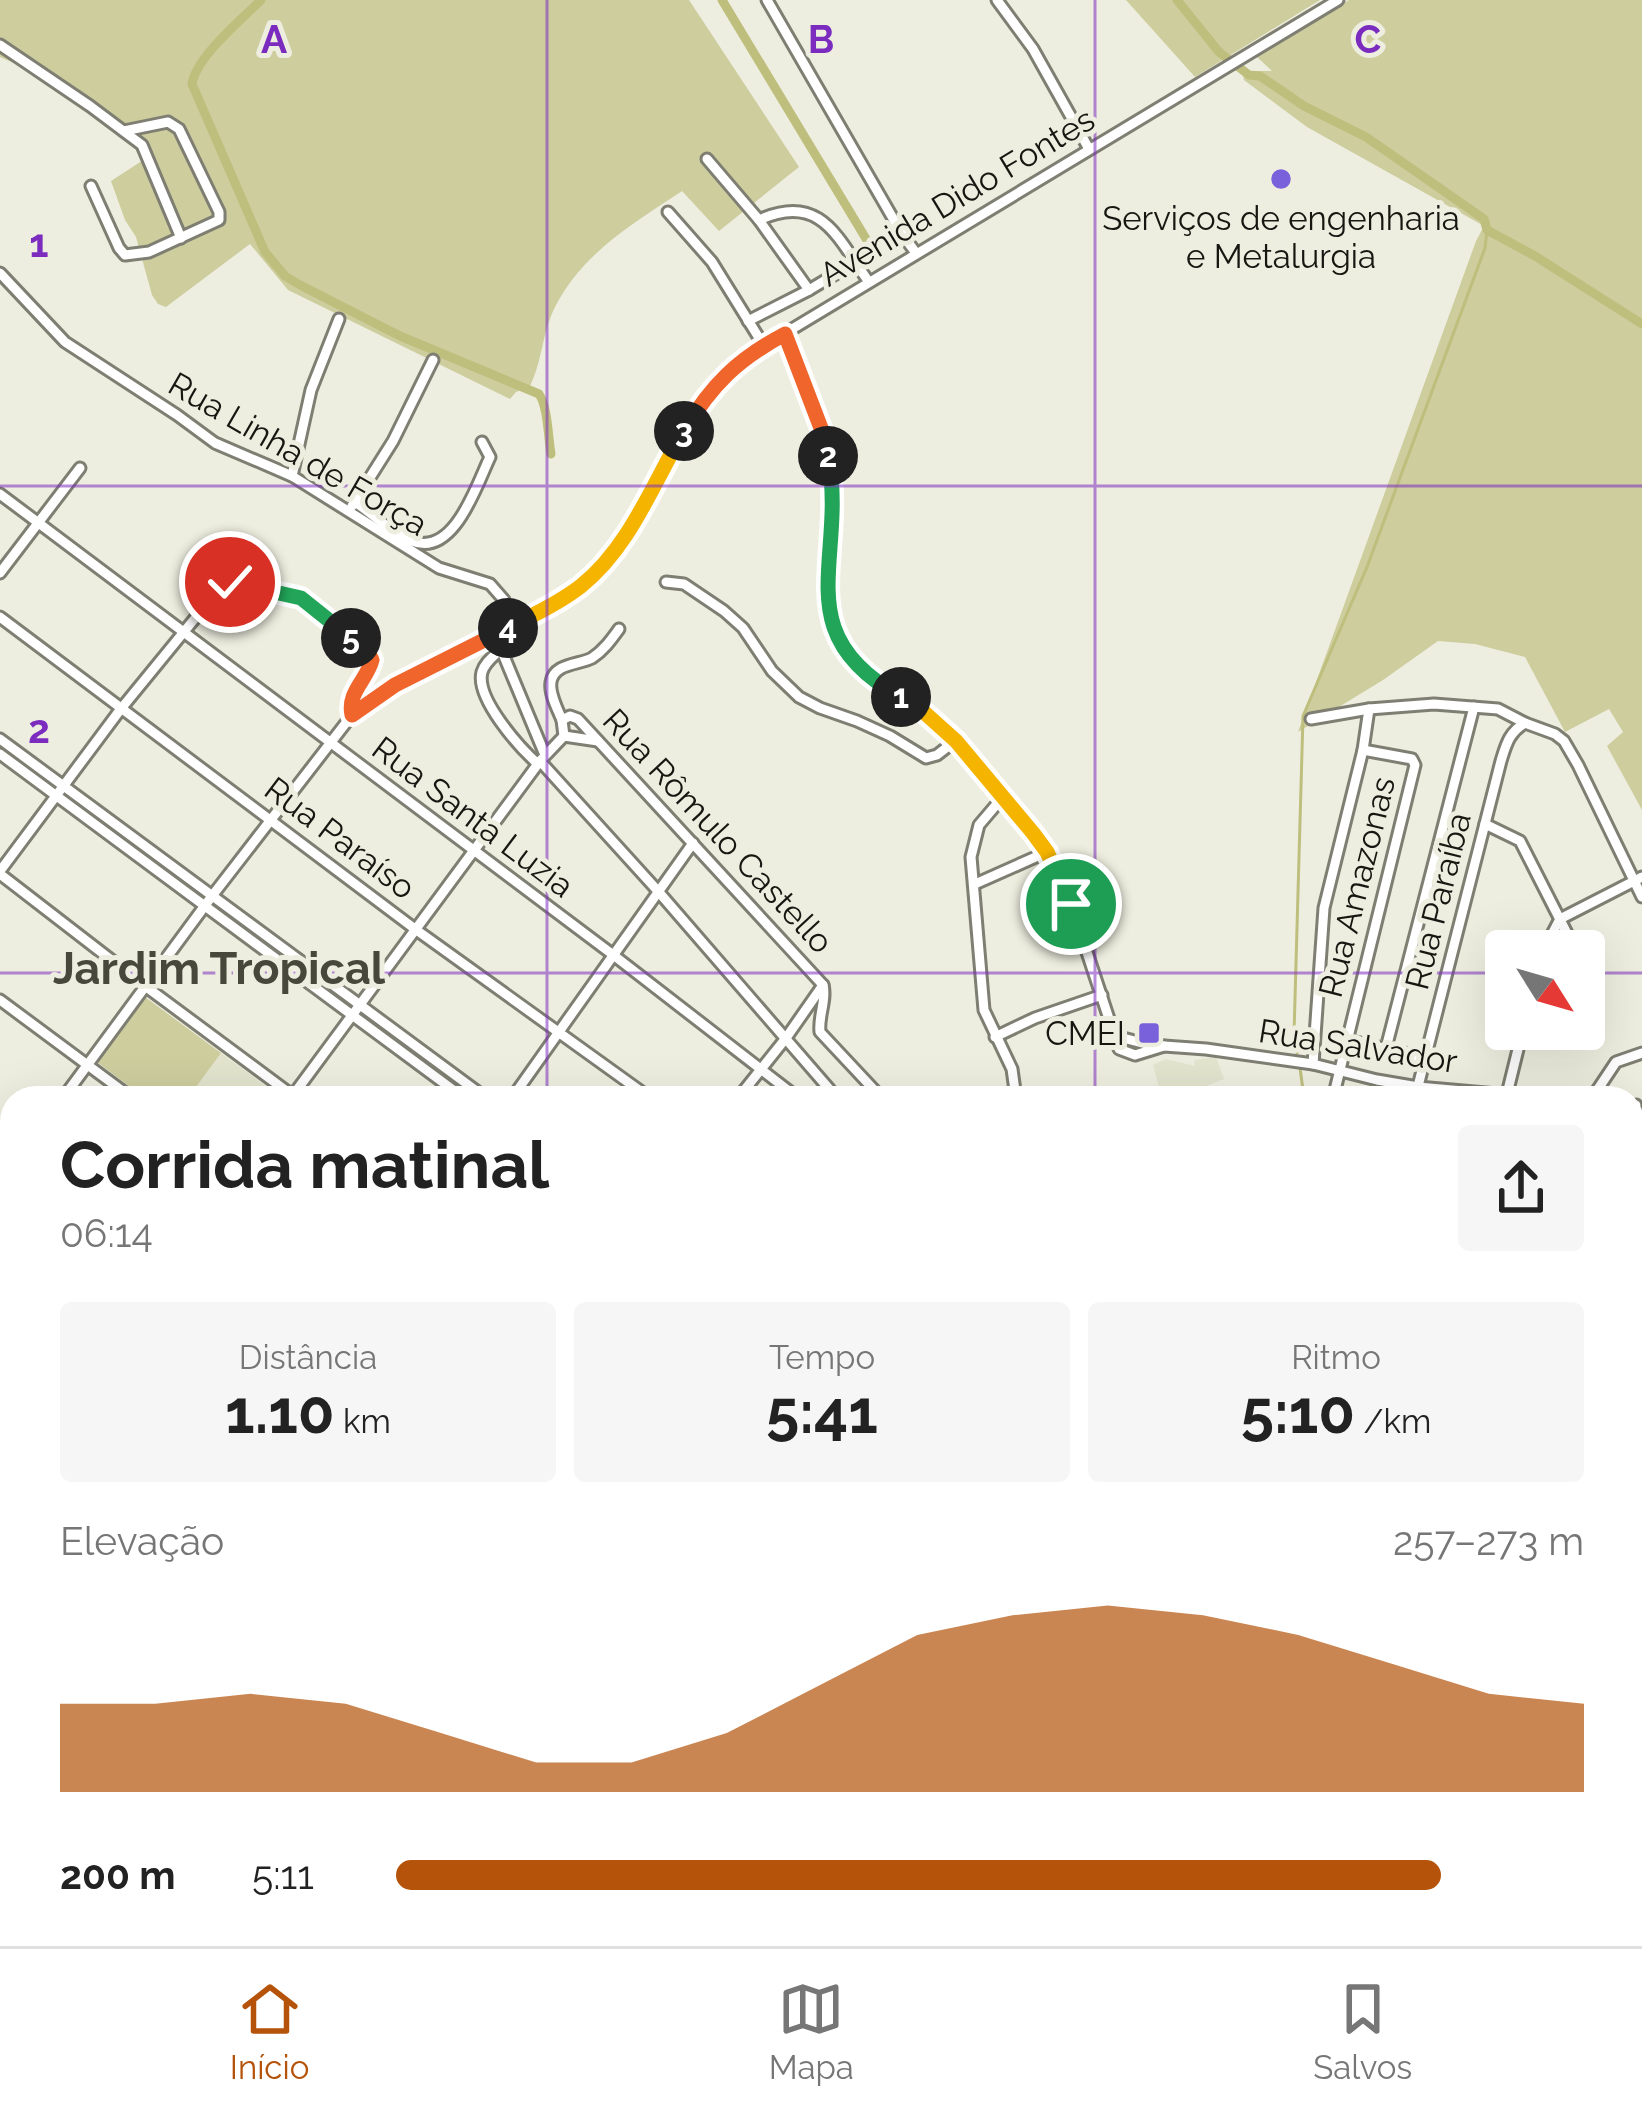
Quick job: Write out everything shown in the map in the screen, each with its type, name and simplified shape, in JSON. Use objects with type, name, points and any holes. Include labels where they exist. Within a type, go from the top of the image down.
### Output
[{"type":"street","points":[[767,0],[916,253]]},
{"type":"street","points":[[997,0],[1033,49],[1089,149]]},
{"type":"street","name":"Avenida Dido Fontes","points":[[71,1086],[352,715],[395,685],[566,597],[598,571],[636,518],[700,404],[721,378],[764,346],[1338,0]]},
{"type":"street","points":[[0,45],[142,146],[181,238]]},
{"type":"street","points":[[91,186],[125,254],[149,252],[220,218],[178,129],[168,122],[124,130]]},
{"type":"street","points":[[707,159],[809,290]]},
{"type":"street","points":[[668,212],[712,262],[764,346]]},
{"type":"street","points":[[759,220],[790,213],[829,223],[869,282]]},
{"type":"street","points":[[748,321],[902,234]]},
{"type":"street","name":"Rua Linha de Força","points":[[0,273],[64,342],[215,443],[352,506],[439,568],[490,584],[504,600],[512,625]]},
{"type":"street","points":[[292,476],[311,390],[339,319]]},
{"type":"street","name":"Rua Salvador","points":[[785,334],[830,463],[829,612],[836,636],[860,669],[917,706],[956,741],[1047,852],[1071,904],[1124,1053],[1135,1055],[1164,1046],[1313,1064],[1394,1086]]},
{"type":"street","points":[[433,360],[393,441],[352,506],[414,542],[448,534],[458,524],[490,457],[482,442]]},
{"type":"street","points":[[0,573],[80,468]]},
{"type":"street","name":"Rua Santa Luzia","points":[[0,494],[783,1086]]},
{"type":"street","points":[[278,1086],[0,872],[120,710],[217,589],[230,582],[301,598],[371,655],[372,664],[350,701],[352,715]]},
{"type":"street","points":[[666,582],[684,584],[724,610],[786,687],[820,709],[857,721],[926,758],[956,741]]},
{"type":"street","name":"Rua Paraíso","points":[[0,617],[415,929],[634,1086]]},
{"type":"street","points":[[564,736],[553,697],[553,676],[596,655],[619,629]]},
{"type":"street","points":[[496,635],[541,760]]},
{"type":"street","points":[[501,649],[482,672],[482,688],[505,726],[541,760],[827,1086]]},
{"type":"street","points":[[1311,719],[1434,704],[1498,710],[1555,734],[1564,741],[1638,879],[1642,897]]},
{"type":"street","points":[[1386,1048],[1474,707]]},
{"type":"street","points":[[1313,1064],[1324,908],[1369,709]]},
{"type":"street","name":"Rua Rômulo Castello","points":[[562,720],[578,719],[823,985],[820,1032],[869,1086]]},
{"type":"street","name":"Rua Paraíba","points":[[1419,1086],[1509,736],[1525,723]]},
{"type":"street","points":[[301,1086],[541,760],[564,736]]},
{"type":"street","points":[[564,736],[598,741]]},
{"type":"street","points":[[0,739],[59,790],[449,1086]]},
{"type":"street","name":"Rua Amazonas","points":[[1336,1086],[1415,765],[1412,759],[1363,750]]},
{"type":"street","points":[[0,754],[59,790]]},
{"type":"street","points":[[1002,798],[979,825],[971,857],[984,1010],[1012,1070],[1014,1086]]},
{"type":"street","points":[[1485,824],[1520,842],[1565,930]]},
{"type":"street","points":[[520,1086],[693,842]]},
{"type":"street","points":[[975,884],[1047,852]]},
{"type":"street","points":[[1555,930],[1560,920],[1638,879]]},
{"type":"street","points":[[747,1086],[823,985]]},
{"type":"street","points":[[995,1037],[1102,995]]},
{"type":"street","points":[[0,1000],[116,1086]]},
{"type":"street","points":[[356,1012],[467,1086]]},
{"type":"street","points":[[1347,1040],[1427,1058]]},
{"type":"street","points":[[1510,1086],[1518,1050]]},
{"type":"street","points":[[1600,1086],[1616,1062],[1642,1053]]},
{"type":"shaded area","points":[[221,1053],[266,1086],[197,1086]]},
{"type":"shaded area","points":[[1216,1057],[1224,1079],[1206,1086],[1158,1086],[1153,1065],[1166,1059],[1195,1066],[1194,1060]]},
{"type":"green space","points":[[0,0],[689,0],[799,167],[719,231],[682,191],[612,240],[567,286],[551,315],[530,386],[510,399],[288,290],[250,244],[166,307],[158,304],[111,181],[151,155],[112,116],[0,57]]},
{"type":"green space","points":[[1126,0],[1320,0],[1195,77]]},
{"type":"green space","points":[[1349,0],[1642,0],[1642,810],[1607,746],[1623,732],[1609,709],[1565,732],[1525,657],[1475,644],[1438,641],[1298,732],[1484,226],[1307,127],[1244,80],[1248,71],[1272,71],[1256,56]]},
{"type":"green space","points":[[145,997],[221,1053],[197,1086],[129,1086],[97,1062]]},
{"type":"waterway","points":[[261,0],[210,51],[192,84],[265,252],[285,276],[300,285],[400,336],[539,394],[551,454]]},
{"type":"waterway","points":[[722,0],[868,242]]},
{"type":"waterway","points":[[1177,0],[1219,52],[1249,75],[1260,76],[1304,106],[1366,137],[1484,219],[1487,230],[1642,324]]},
{"type":"waterway","points":[[1297,1053],[1303,716],[1367,567],[1485,248],[1487,230]]},
{"type":"waterway","points":[[1300,1068],[1302,1086]]},
{"type":"place","name":"Serviços de engenharia e Metalurgia","points":[[1281,179]]},
{"type":"place","name":"CMEI","points":[[1149,1033]]},
{"type":"district","name":"Jardim Tropical","points":[[219,968]]},
{"type":"route","points":[[230,582],[301,598],[368,652],[372,664],[352,696],[352,715],[424,669],[566,597],[598,571],[636,518],[700,404],[721,378],[785,334],[830,463],[829,612],[836,636],[850,660],[870,678],[917,706],[956,741],[1047,852],[1071,904]]}]
